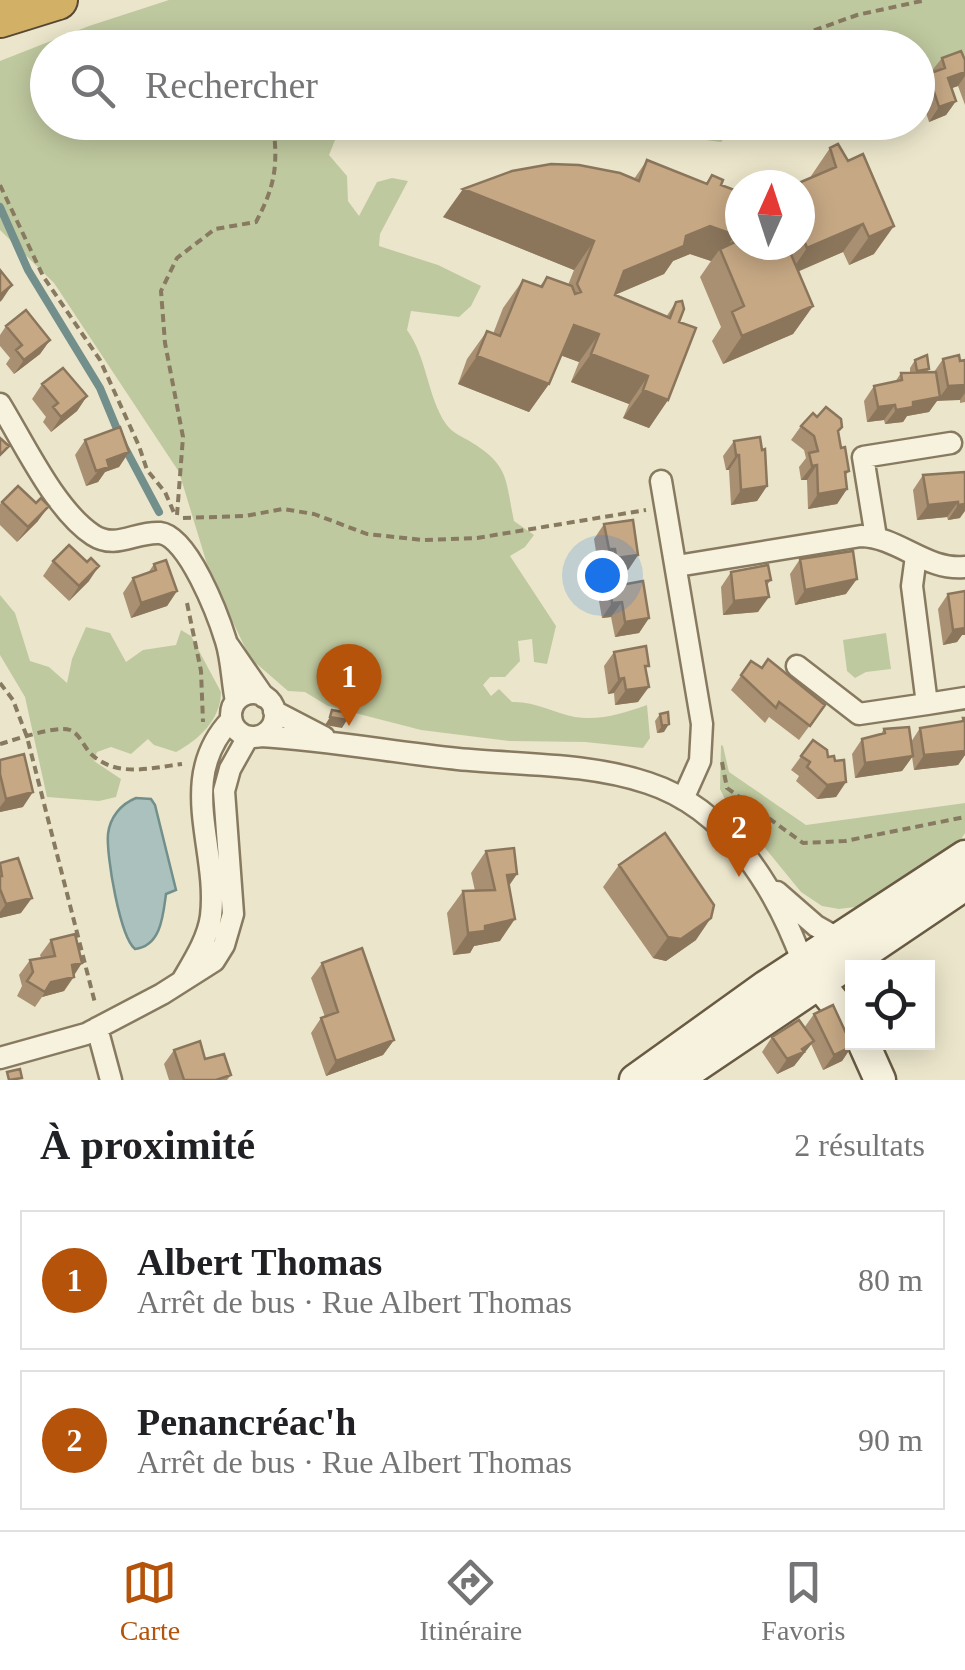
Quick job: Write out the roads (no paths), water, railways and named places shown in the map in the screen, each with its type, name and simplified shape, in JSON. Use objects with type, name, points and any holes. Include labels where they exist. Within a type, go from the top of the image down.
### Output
[{"type":"highway","points":[[0,18],[58,0]]},
{"type":"street","points":[[0,404],[69,511],[97,538],[125,541],[158,533],[175,538],[199,578],[227,644],[269,704],[272,726],[254,736],[230,769],[224,791],[233,902],[230,928],[214,961],[98,1028],[60,1043],[0,1058]]},
{"type":"street","points":[[876,537],[863,457],[951,443]]},
{"type":"street","points":[[661,481],[703,734],[698,771],[683,798]]},
{"type":"street","points":[[677,566],[843,538],[876,537],[948,568],[965,568]]},
{"type":"street","points":[[916,556],[912,586],[927,704]]},
{"type":"street","points":[[227,644],[236,728],[254,736],[330,740],[378,750],[608,774],[651,784],[683,798],[724,831],[764,881],[849,955]]},
{"type":"street","points":[[797,666],[859,714],[965,698]]},
{"type":"street","points":[[180,982],[204,937],[211,914],[202,806],[205,761],[216,736],[248,694],[330,740]]},
{"type":"street","points":[[849,955],[965,856]]},
{"type":"street","points":[[764,881],[811,974],[845,1014]]},
{"type":"street","points":[[635,1080],[730,1010],[849,955],[965,885]]},
{"type":"street","points":[[676,1080],[811,974]]},
{"type":"street","points":[[98,1028],[112,1080]]},
{"type":"water","points":[[136,798],[151,799],[155,805],[176,890],[166,894],[155,936],[144,947],[135,949],[119,913],[108,834],[117,812]]},
{"type":"waterway","points":[[0,207],[28,270],[100,388],[124,446],[159,512]]},
{"type":"place","name":"Albert Thomas","points":[[349,726]]},
{"type":"place","name":"Penancréac'h","points":[[739,877]]}]
